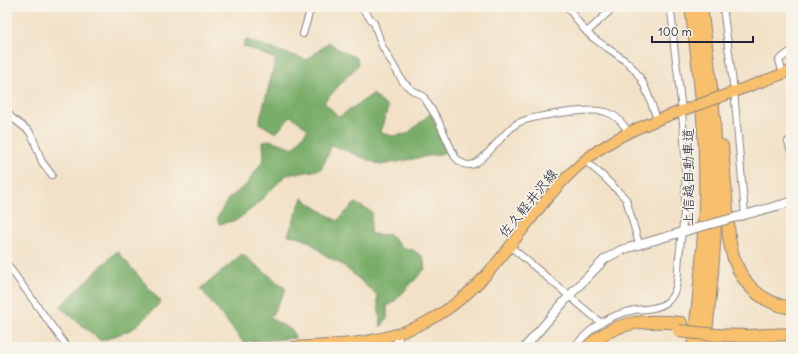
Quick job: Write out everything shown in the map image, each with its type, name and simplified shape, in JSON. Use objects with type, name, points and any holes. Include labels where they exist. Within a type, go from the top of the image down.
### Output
[{"type":"highway","name":"上信越自動車道","points":[[691,7],[703,120],[705,174],[704,232],[693,347]]},
{"type":"highway","name":"上信越自動車道","points":[[702,7],[714,120],[715,175],[713,252],[704,347]]},
{"type":"highway","points":[[708,56],[720,125],[727,226],[733,259],[743,279],[757,293],[776,304],[791,308]]},
{"type":"highway","points":[[690,347],[704,232]]},
{"type":"highway","points":[[588,347],[603,334],[611,330],[630,324],[651,322],[747,336],[791,334]]},
{"type":"highway","points":[[716,331],[791,326]]},
{"type":"highway","points":[[599,347],[612,338],[635,331],[680,327]]},
{"type":"main road","name":"佐久軽井沢線","points":[[294,347],[359,343],[398,334],[435,318],[460,301],[485,277],[511,247],[554,191],[584,160],[605,145],[628,132],[657,119],[787,72]]},
{"type":"street","points":[[303,34],[311,7]]},
{"type":"street","points":[[361,7],[374,23],[382,46],[403,82],[412,90],[423,96],[437,118],[455,157],[459,162],[468,165],[477,162],[514,125],[532,118],[579,112],[606,112],[620,120],[628,132]]},
{"type":"street","points":[[568,7],[587,32],[632,67],[641,80],[657,119]]},
{"type":"street","points":[[587,32],[614,7]]},
{"type":"street","points":[[574,347],[600,322],[610,317],[632,311],[658,307],[667,302],[674,294],[677,286],[678,264],[686,231],[685,109],[670,7]]},
{"type":"street","points":[[723,7],[741,216]]},
{"type":"street","points":[[787,72],[780,60],[791,51]]},
{"type":"street","points":[[7,112],[29,131],[42,162],[52,175]]},
{"type":"street","points":[[791,141],[789,142],[791,149]]},
{"type":"street","points":[[584,160],[603,176],[626,199],[639,244]]},
{"type":"street","points":[[525,347],[569,296],[605,260],[621,250],[791,202]]},
{"type":"street","points":[[511,247],[600,322]]},
{"type":"street","points":[[7,264],[67,347]]},
{"type":"street","points":[[398,334],[398,347]]},
{"type":"green space","points":[[246,40],[307,60],[329,42],[338,49],[357,58],[358,65],[324,102],[339,117],[373,94],[388,108],[380,132],[392,136],[407,134],[431,113],[445,149],[444,153],[381,165],[332,145],[322,168],[313,171],[286,175],[255,206],[237,220],[219,224],[217,218],[228,199],[246,185],[264,159],[263,142],[269,140],[294,148],[308,129],[291,116],[276,133],[259,123],[276,59],[243,46]]},
{"type":"green space","points":[[302,198],[337,221],[355,203],[372,212],[370,234],[391,235],[401,247],[413,250],[423,257],[425,269],[393,303],[387,306],[387,318],[381,327],[377,295],[344,266],[325,255],[310,242],[296,236],[288,235]]},
{"type":"green space","points":[[117,251],[161,302],[133,329],[101,341],[60,307]]},
{"type":"green space","points":[[242,254],[286,289],[270,318],[293,331],[295,338],[243,342],[201,289]]}]
